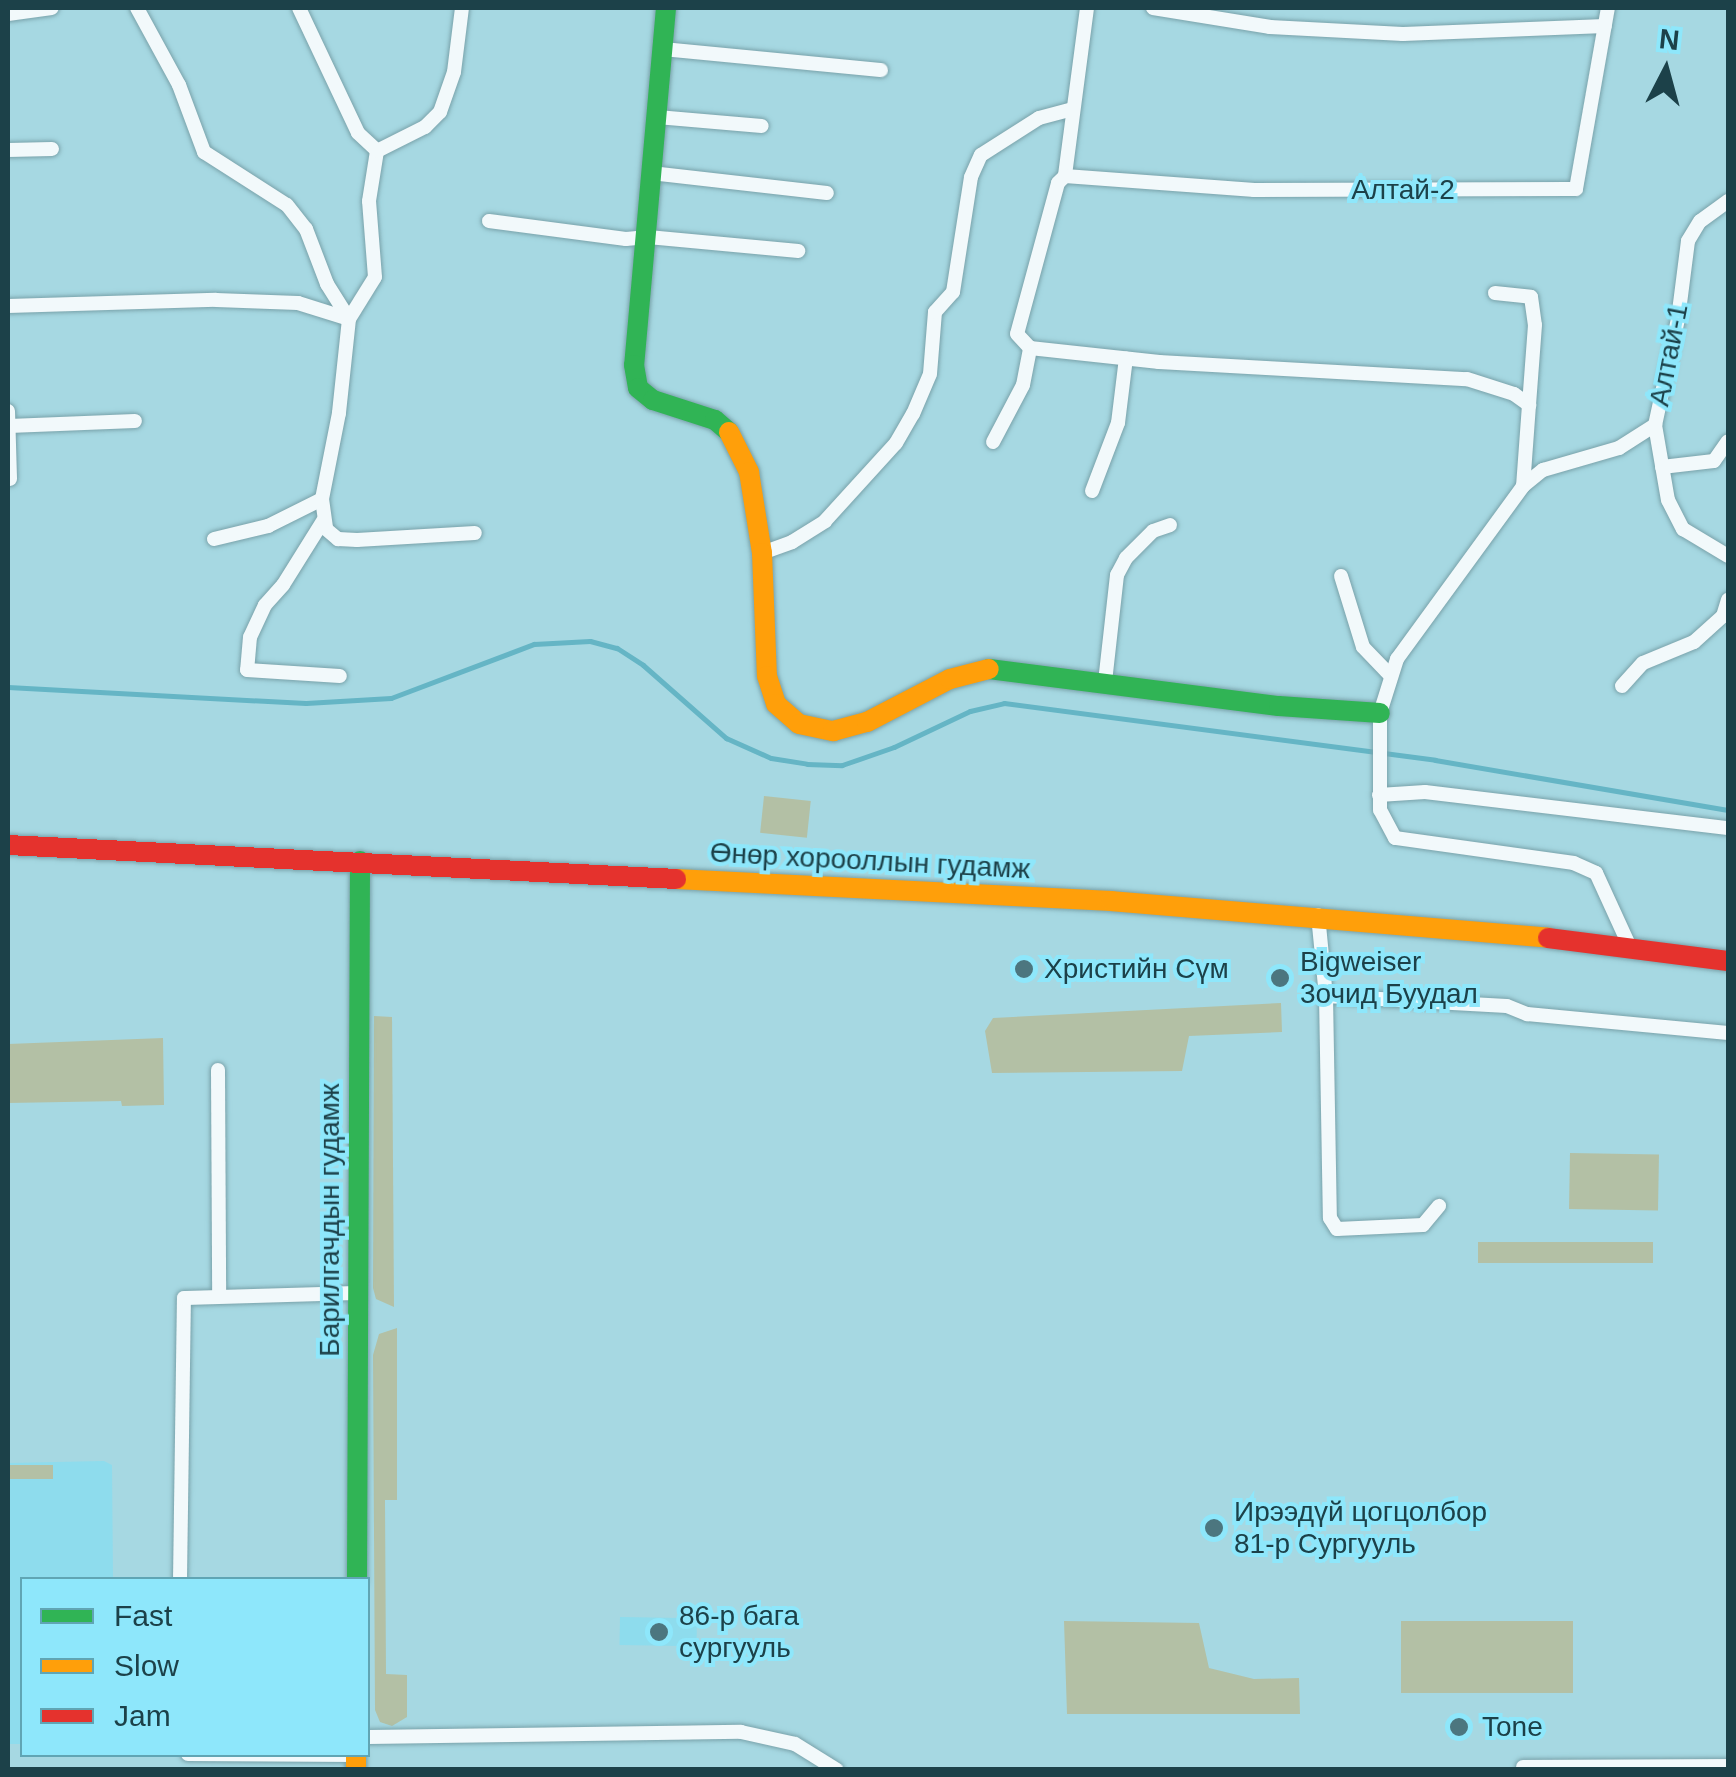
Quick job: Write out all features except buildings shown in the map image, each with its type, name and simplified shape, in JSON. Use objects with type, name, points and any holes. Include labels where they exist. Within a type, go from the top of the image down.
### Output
[{"type":"street","points":[[8,14],[52,8]]},
{"type":"street","points":[[137,8],[179,86],[204,152],[287,205],[306,229],[327,284],[349,318]]},
{"type":"street","points":[[300,8],[315,49],[358,133],[377,152]]},
{"type":"street","points":[[377,152],[425,127],[440,112],[454,72],[462,8]]},
{"type":"street","points":[[666,8],[634,365],[638,388],[654,400],[715,420],[731,433],[748,472],[762,552],[767,676],[776,704],[800,724],[834,731],[867,722],[950,679],[979,669],[1279,706],[1380,713]]},
{"type":"street","points":[[1087,8],[1065,176],[1058,183],[1020,311],[1017,334],[1030,348],[1126,358],[1467,379],[1514,394],[1529,405]]},
{"type":"street","points":[[1153,8],[1270,26],[1403,34],[1605,26]]},
{"type":"street","name":"Алтай-2","points":[[1065,176],[1254,190],[1576,190],[1608,8]]},
{"type":"street","points":[[662,49],[881,70]]},
{"type":"street","points":[[762,552],[792,542],[839,508],[896,443],[913,414],[930,374],[935,312],[953,292],[970,177],[981,155],[1039,118],[1073,109]]},
{"type":"street","points":[[657,117],[762,126]]},
{"type":"street","points":[[8,150],[52,149]]},
{"type":"street","points":[[340,676],[247,670],[250,637],[265,605],[284,585],[322,521],[349,318],[375,277],[369,200],[377,152]]},
{"type":"street","points":[[651,173],[827,193]]},
{"type":"street","name":"Алтай-1","points":[[1728,201],[1700,221],[1688,242],[1678,319],[1655,425],[1668,500],[1683,529],[1728,556]]},
{"type":"street","points":[[490,222],[626,239],[648,236],[798,250]]},
{"type":"street","points":[[1494,293],[1532,296],[1535,326],[1522,486]]},
{"type":"street","points":[[8,306],[216,300],[298,302],[349,318]]},
{"type":"street","points":[[993,442],[1023,385],[1030,348]]},
{"type":"street","points":[[1092,492],[1118,423],[1126,358]]},
{"type":"street","points":[[8,411],[10,479]]},
{"type":"street","points":[[8,426],[135,421]]},
{"type":"street","points":[[1628,944],[1596,873],[1574,863],[1395,838],[1384,822],[1379,791],[1380,713],[1390,674],[1415,632],[1522,486],[1543,470],[1618,448],[1655,425]]},
{"type":"street","points":[[1662,467],[1714,460],[1728,440]]},
{"type":"street","points":[[214,539],[268,526],[322,499]]},
{"type":"street","points":[[322,521],[331,535],[357,540],[474,534]]},
{"type":"street","points":[[1105,682],[1118,575],[1126,558],[1153,531],[1170,525]]},
{"type":"street","points":[[1342,576],[1363,647],[1390,674]]},
{"type":"street","points":[[1622,686],[1643,663],[1694,642],[1723,616],[1728,600]]},
{"type":"street","points":[[1379,791],[1425,792],[1728,828]]},
{"type":"street","name":"Өнөр хорооллын гудамж","points":[[8,845],[360,860],[1318,916],[1628,944],[1728,961]]},
{"type":"street","name":"Барилгачдын гудамж","points":[[357,1577],[360,860]]},
{"type":"street","points":[[1318,916],[1326,996],[1330,1218],[1337,1229],[1424,1225],[1440,1206]]},
{"type":"street","points":[[1326,996],[1507,1006],[1527,1014],[1728,1033]]},
{"type":"street","points":[[218,1070],[219,1294]]},
{"type":"street","points":[[180,1577],[181,1304],[190,1294],[357,1293]]},
{"type":"street","points":[[370,1737],[741,1732],[795,1744],[837,1770]]},
{"type":"street","points":[[1523,1767],[1728,1766]]},
{"type":"shaded area","points":[[104,1461],[112,1465],[113,1577],[20,1577],[20,1744],[8,1744],[8,1463]]},
{"type":"shaded area","name":"86-р бага сургууль","points":[[620,1617],[697,1618],[696,1646],[620,1645]]},
{"type":"green space","points":[[764,796],[811,801],[807,838],[760,833]]},
{"type":"green space","points":[[1281,1003],[1282,1032],[1189,1036],[1182,1071],[992,1073],[985,1031],[993,1018]]},
{"type":"green space","points":[[374,1016],[392,1017],[394,1307],[376,1299],[373,1288]]},
{"type":"green space","points":[[163,1038],[164,1105],[122,1106],[121,1101],[8,1103],[8,1044]]},
{"type":"green space","points":[[1570,1153],[1659,1155],[1658,1211],[1569,1209]]},
{"type":"green space","points":[[1478,1242],[1653,1242],[1653,1263],[1478,1263]]},
{"type":"green space","points":[[397,1328],[397,1500],[385,1500],[386,1674],[407,1675],[407,1717],[392,1726],[380,1722],[375,1710],[373,1355],[379,1334]]},
{"type":"green space","points":[[8,1465],[53,1465],[53,1479],[8,1479]]},
{"type":"green space","points":[[1064,1621],[1199,1623],[1209,1668],[1254,1679],[1299,1678],[1300,1714],[1067,1714]]},
{"type":"green space","points":[[1401,1621],[1573,1621],[1573,1693],[1401,1693]]},
{"type":"waterway","points":[[8,687],[306,703],[391,698],[534,644],[590,641],[617,648],[643,665],[726,738],[771,758],[807,764],[842,765],[894,747],[970,711],[1004,703],[1435,760],[1728,810]]},
{"type":"traffic: fast","points":[[666,8],[634,365],[638,388],[653,400],[715,420],[729,432]]},
{"type":"traffic: fast","points":[[989,669],[1279,706],[1380,713]]},
{"type":"traffic: fast","points":[[357,1577],[360,861]]},
{"type":"traffic: slow","points":[[729,432],[749,472],[762,553],[767,676],[776,704],[799,724],[833,731],[867,722],[950,679],[989,669]]},
{"type":"traffic: slow","points":[[676,879],[1111,901],[1548,938]]},
{"type":"traffic: slow","points":[[356,1757],[356,1770]]},
{"type":"traffic: jam","points":[[8,845],[676,879]]},
{"type":"traffic: jam","points":[[1548,938],[1728,961]]},
{"type":"place","name":"Христийн Сүм","points":[[1024,969]]},
{"type":"place","name":"Bigweiser 3очид Буудал","points":[[1280,978]]},
{"type":"place","name":"Ирээдүй цогцолбор 81-р Сургууль","points":[[1214,1528]]},
{"type":"place","name":"86-р бага сургууль","points":[[659,1632]]},
{"type":"place","name":"Tone","points":[[1459,1727]]}]
